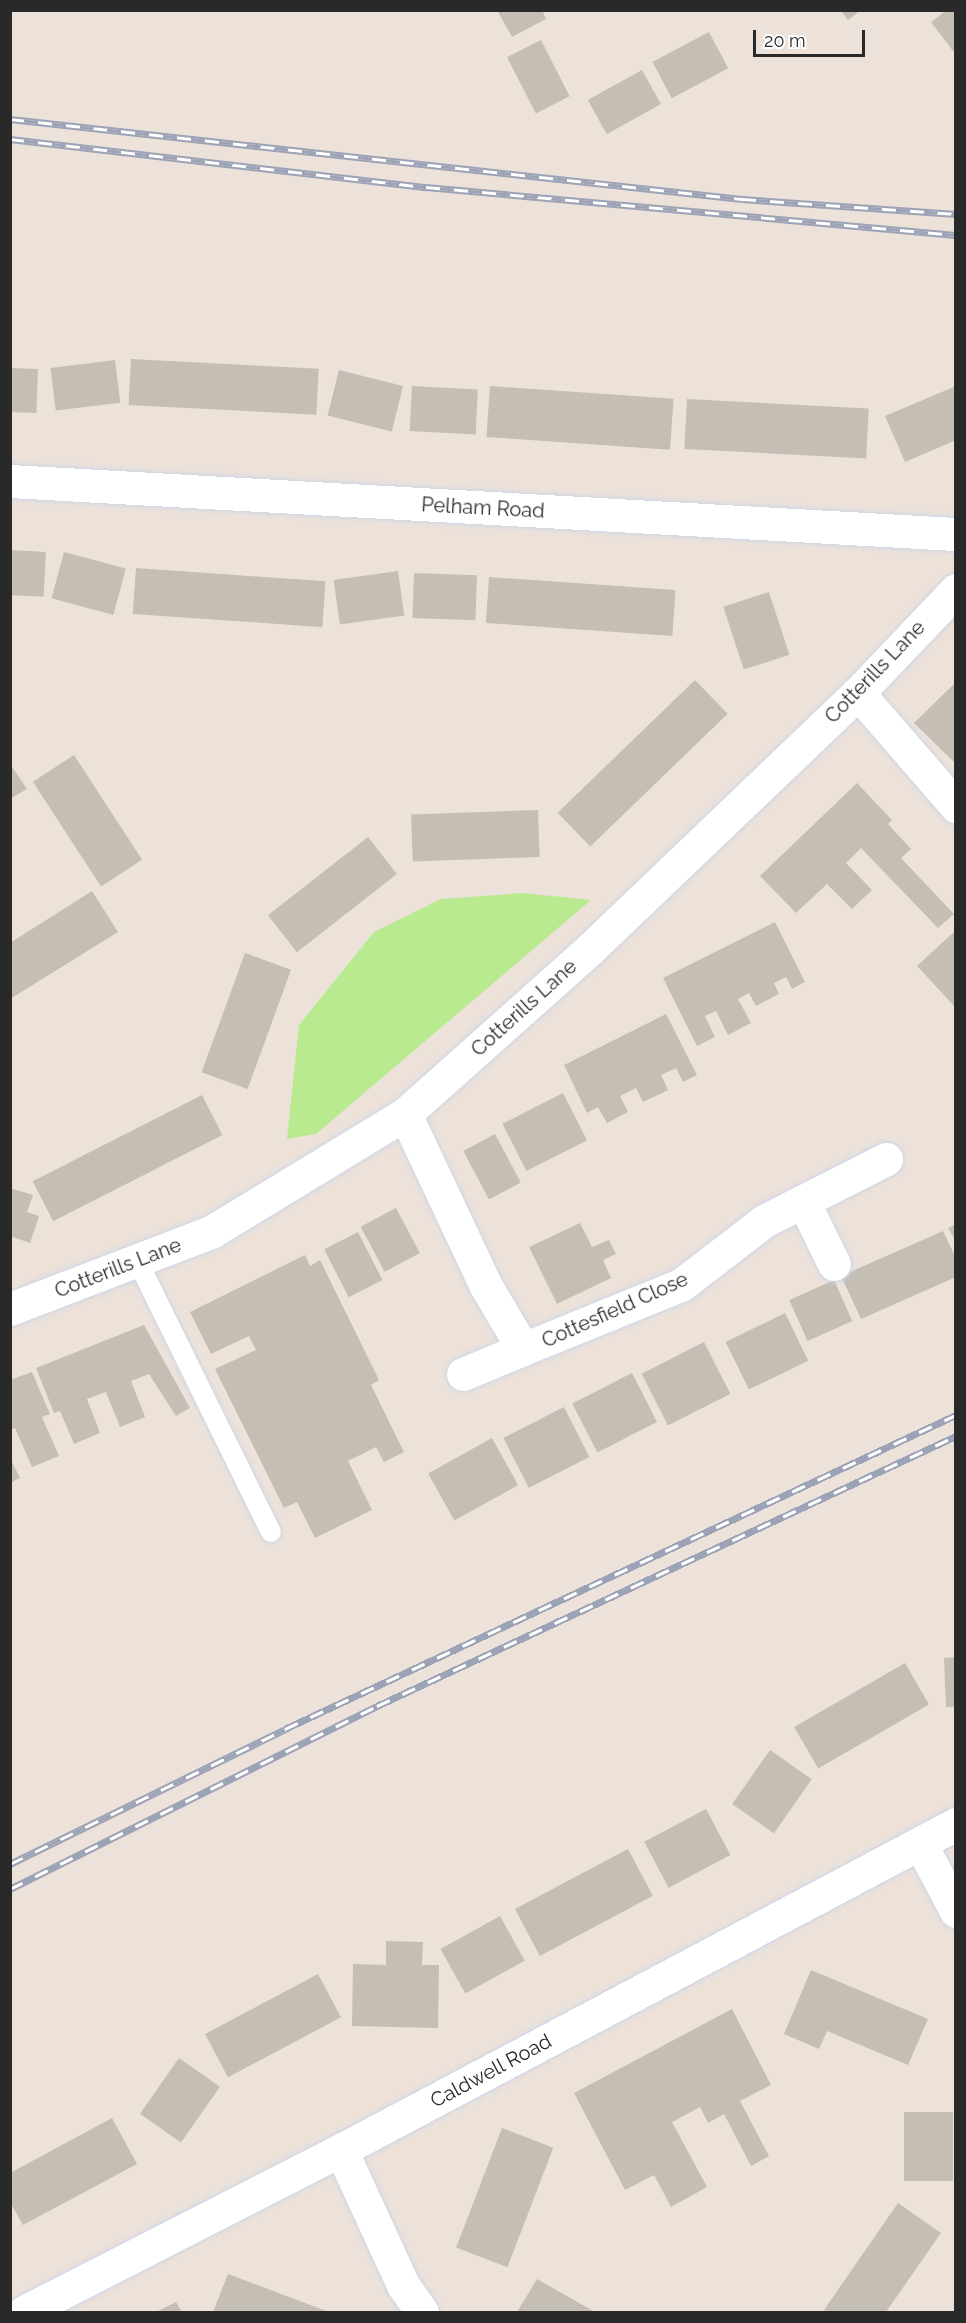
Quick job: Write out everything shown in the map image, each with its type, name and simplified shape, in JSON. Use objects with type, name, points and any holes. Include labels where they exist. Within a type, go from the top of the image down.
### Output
[{"type":"street","name":"Pelham Road","points":[[10,481],[956,534]]},
{"type":"street","name":"Cotterills Lane","points":[[10,1309],[211,1232],[405,1114],[590,949],[858,693],[956,590]]},
{"type":"street","points":[[858,693],[956,806]]},
{"type":"street","name":"Cottesfield Close","points":[[405,1114],[486,1286],[523,1349],[681,1285],[764,1221],[886,1159]]},
{"type":"street","points":[[803,1201],[834,1264]]},
{"type":"street","points":[[463,1374],[523,1349]]},
{"type":"street","name":"Caldwell Road","points":[[24,2313],[341,2150],[956,1824]]},
{"type":"street","points":[[920,1843],[956,1911]]},
{"type":"street","points":[[341,2150],[403,2285],[422,2313]]},
{"type":"lane","points":[[137,1260],[271,1532]]},
{"type":"green space","points":[[523,893],[591,900],[316,1134],[287,1139],[299,1025],[374,932],[441,899]]},
{"type":"building","points":[[497,10],[542,10],[546,19],[512,37]]},
{"type":"building","points":[[840,10],[861,10],[848,20]]},
{"type":"building","points":[[947,10],[956,10],[956,55],[931,22]]},
{"type":"building","points":[[709,32],[728,68],[672,98],[652,62]]},
{"type":"building","points":[[541,40],[570,96],[536,113],[507,57]]},
{"type":"building","points":[[642,70],[661,104],[607,134],[588,100]]},
{"type":"building","points":[[131,359],[319,369],[316,415],[129,405]]},
{"type":"building","points":[[115,360],[120,403],[56,411],[50,368]]},
{"type":"building","points":[[10,368],[38,369],[36,413],[10,412]]},
{"type":"building","points":[[339,370],[403,386],[392,432],[328,416]]},
{"type":"building","points":[[412,386],[478,389],[476,434],[410,431]]},
{"type":"building","points":[[490,386],[674,399],[670,450],[486,437]]},
{"type":"building","points":[[956,386],[956,440],[905,462],[885,416]]},
{"type":"building","points":[[687,399],[869,409],[866,458],[684,449]]},
{"type":"building","points":[[10,550],[46,552],[44,597],[10,595]]},
{"type":"building","points":[[64,552],[126,569],[113,615],[52,598]]},
{"type":"building","points":[[136,568],[326,581],[322,627],[133,614]]},
{"type":"building","points":[[398,571],[404,616],[340,625],[334,580]]},
{"type":"building","points":[[414,573],[477,575],[475,620],[412,618]]},
{"type":"building","points":[[489,577],[676,590],[672,636],[486,623]]},
{"type":"building","points":[[769,592],[789,655],[744,670],[723,607]]},
{"type":"building","points":[[695,680],[728,714],[590,846],[558,813]]},
{"type":"building","points":[[956,682],[956,764],[914,723]]},
{"type":"building","points":[[74,755],[142,860],[101,887],[33,782]]},
{"type":"building","points":[[10,764],[27,789],[10,799]]},
{"type":"building","points":[[857,783],[892,820],[888,824],[911,849],[901,858],[954,914],[938,928],[861,848],[846,863],[872,890],[852,909],[827,884],[796,913],[760,876]]},
{"type":"building","points":[[538,810],[540,857],[413,861],[411,814]]},
{"type":"building","points":[[368,837],[397,874],[297,952],[268,915]]},
{"type":"building","points":[[92,891],[118,932],[10,999],[10,943]]},
{"type":"building","points":[[775,922],[805,982],[792,989],[786,977],[774,983],[779,994],[756,1006],[749,993],[738,999],[751,1023],[728,1035],[716,1011],[705,1016],[715,1037],[697,1046],[663,978]]},
{"type":"building","points":[[956,930],[956,1008],[917,966]]},
{"type":"building","points":[[245,953],[291,970],[248,1089],[202,1072]]},
{"type":"building","points":[[666,1014],[697,1075],[683,1082],[676,1068],[661,1075],[668,1090],[643,1102],[636,1088],[620,1096],[628,1112],[607,1123],[598,1107],[587,1113],[564,1065]]},
{"type":"building","points":[[563,1093],[587,1140],[526,1171],[502,1124]]},
{"type":"building","points":[[202,1095],[222,1135],[53,1221],[33,1181]]},
{"type":"building","points":[[495,1134],[521,1183],[489,1199],[463,1151]]},
{"type":"building","points":[[10,1188],[33,1195],[27,1212],[39,1216],[30,1243],[10,1236]]},
{"type":"building","points":[[396,1208],[420,1253],[385,1272],[361,1227]]},
{"type":"building","points":[[580,1223],[592,1247],[609,1240],[616,1254],[603,1260],[611,1278],[557,1304],[529,1247]]},
{"type":"building","points":[[956,1224],[956,1241],[948,1228]]},
{"type":"building","points":[[943,1231],[956,1258],[956,1277],[861,1319],[841,1276]]},
{"type":"building","points":[[358,1232],[383,1280],[349,1297],[324,1249]]},
{"type":"building","points":[[305,1255],[310,1266],[320,1260],[379,1380],[371,1385],[404,1452],[384,1462],[376,1447],[348,1461],[372,1510],[315,1538],[297,1502],[284,1508],[215,1369],[256,1350],[249,1336],[211,1354],[190,1312]]},
{"type":"building","points":[[834,1280],[852,1321],[808,1341],[789,1300]]},
{"type":"building","points":[[785,1313],[808,1361],[749,1390],[726,1342]]},
{"type":"building","points":[[144,1325],[190,1408],[176,1416],[149,1374],[131,1381],[145,1417],[120,1427],[106,1392],[87,1399],[100,1433],[74,1444],[60,1411],[54,1413],[36,1368]]},
{"type":"building","points":[[704,1342],[730,1394],[668,1425],[642,1374]]},
{"type":"building","points":[[32,1372],[50,1414],[42,1417],[59,1456],[32,1467],[15,1428],[10,1430],[10,1380]]},
{"type":"building","points":[[632,1373],[657,1422],[597,1452],[572,1403]]},
{"type":"building","points":[[564,1407],[589,1457],[529,1488],[503,1438]]},
{"type":"building","points":[[492,1438],[518,1485],[454,1521],[428,1473]]},
{"type":"building","points":[[10,1458],[20,1478],[10,1483]]},
{"type":"building","points":[[956,1657],[956,1707],[946,1707],[944,1658]]},
{"type":"building","points":[[905,1663],[929,1705],[818,1769],[794,1727]]},
{"type":"building","points":[[770,1750],[812,1779],[774,1833],[732,1804]]},
{"type":"building","points":[[706,1809],[730,1855],[669,1888],[644,1842]]},
{"type":"building","points":[[628,1849],[653,1896],[540,1956],[515,1909]]},
{"type":"building","points":[[500,1916],[525,1961],[465,1994],[441,1949]]},
{"type":"building","points":[[386,1941],[423,1942],[422,1965],[439,1965],[438,2028],[352,2026],[353,1964],[386,1965]]},
{"type":"building","points":[[811,1970],[928,2019],[908,2065],[827,2031],[819,2049],[784,2034]]},
{"type":"building","points":[[318,1974],[341,2017],[228,2077],[205,2034]]},
{"type":"building","points":[[732,2009],[771,2085],[740,2101],[769,2156],[751,2166],[724,2114],[708,2123],[700,2107],[672,2122],[707,2187],[671,2207],[654,2175],[625,2190],[574,2093]]},
{"type":"building","points":[[179,2058],[220,2087],[181,2142],[140,2114]]},
{"type":"building","points":[[904,2112],[953,2112],[953,2181],[904,2181]]},
{"type":"building","points":[[112,2118],[137,2164],[23,2225],[10,2202],[10,2173]]},
{"type":"building","points":[[502,2128],[553,2148],[507,2267],[456,2247]]},
{"type":"building","points":[[898,2203],[941,2233],[886,2312],[827,2312],[824,2310]]},
{"type":"building","points":[[228,2274],[329,2312],[213,2312]]},
{"type":"building","points":[[537,2279],[595,2312],[517,2312]]},
{"type":"building","points":[[176,2302],[182,2312],[156,2312]]},
{"type":"railway","points":[[10,119],[742,199],[956,214]]},
{"type":"railway","points":[[10,139],[426,187],[956,235]]},
{"type":"railway","points":[[10,1864],[285,1729],[956,1415]]},
{"type":"railway","points":[[10,1889],[377,1706],[956,1436]]}]
